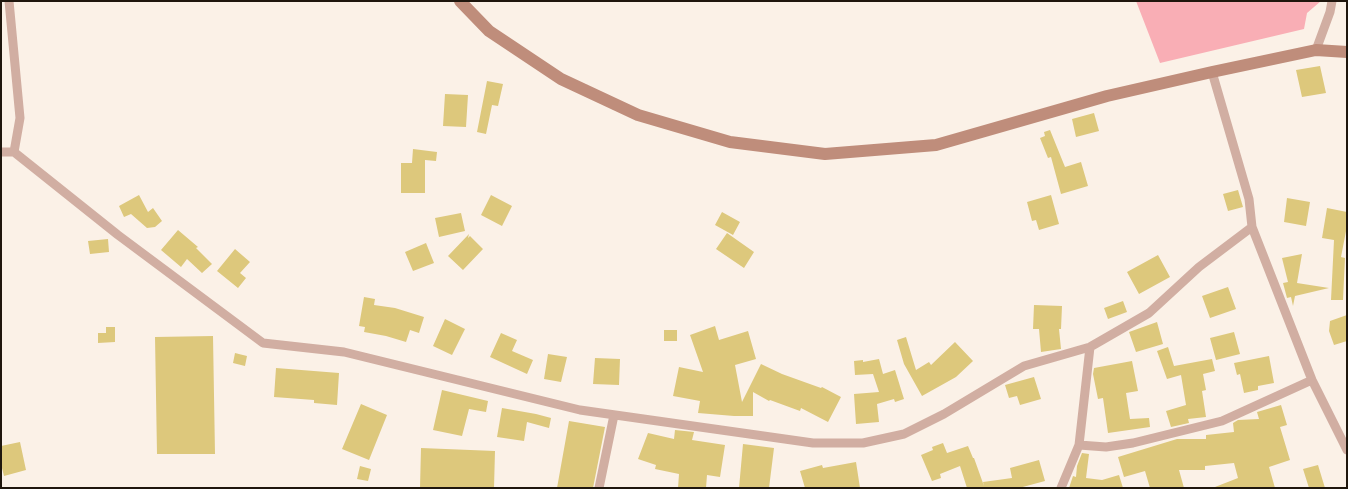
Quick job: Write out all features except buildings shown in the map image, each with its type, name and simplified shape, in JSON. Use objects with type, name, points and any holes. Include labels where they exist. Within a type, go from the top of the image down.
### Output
[{"type":"street","points":[[9,1],[20,118],[14,152]]},
{"type":"street","points":[[460,1],[489,31],[561,80],[638,116],[730,142],[825,154],[936,145],[1107,96],[1212,72],[1316,50],[1347,52]]},
{"type":"street","points":[[1316,50],[1330,12],[1332,1]]},
{"type":"street","points":[[1212,72],[1249,199],[1252,227],[1312,380],[1347,450]]},
{"type":"street","points":[[1,152],[14,152],[118,235],[263,343],[344,352],[580,410],[813,443],[863,443],[904,434],[944,414],[1024,366],[1090,346],[1149,313],[1199,267],[1252,227]]},
{"type":"street","points":[[1061,488],[1079,445],[1090,346]]},
{"type":"street","points":[[1079,445],[1106,447],[1133,443],[1222,421],[1312,380]]},
{"type":"street","points":[[599,488],[614,415]]},
{"type":"shaded area","points":[[1136,1],[1321,1],[1307,13],[1304,29],[1160,63]]}]
